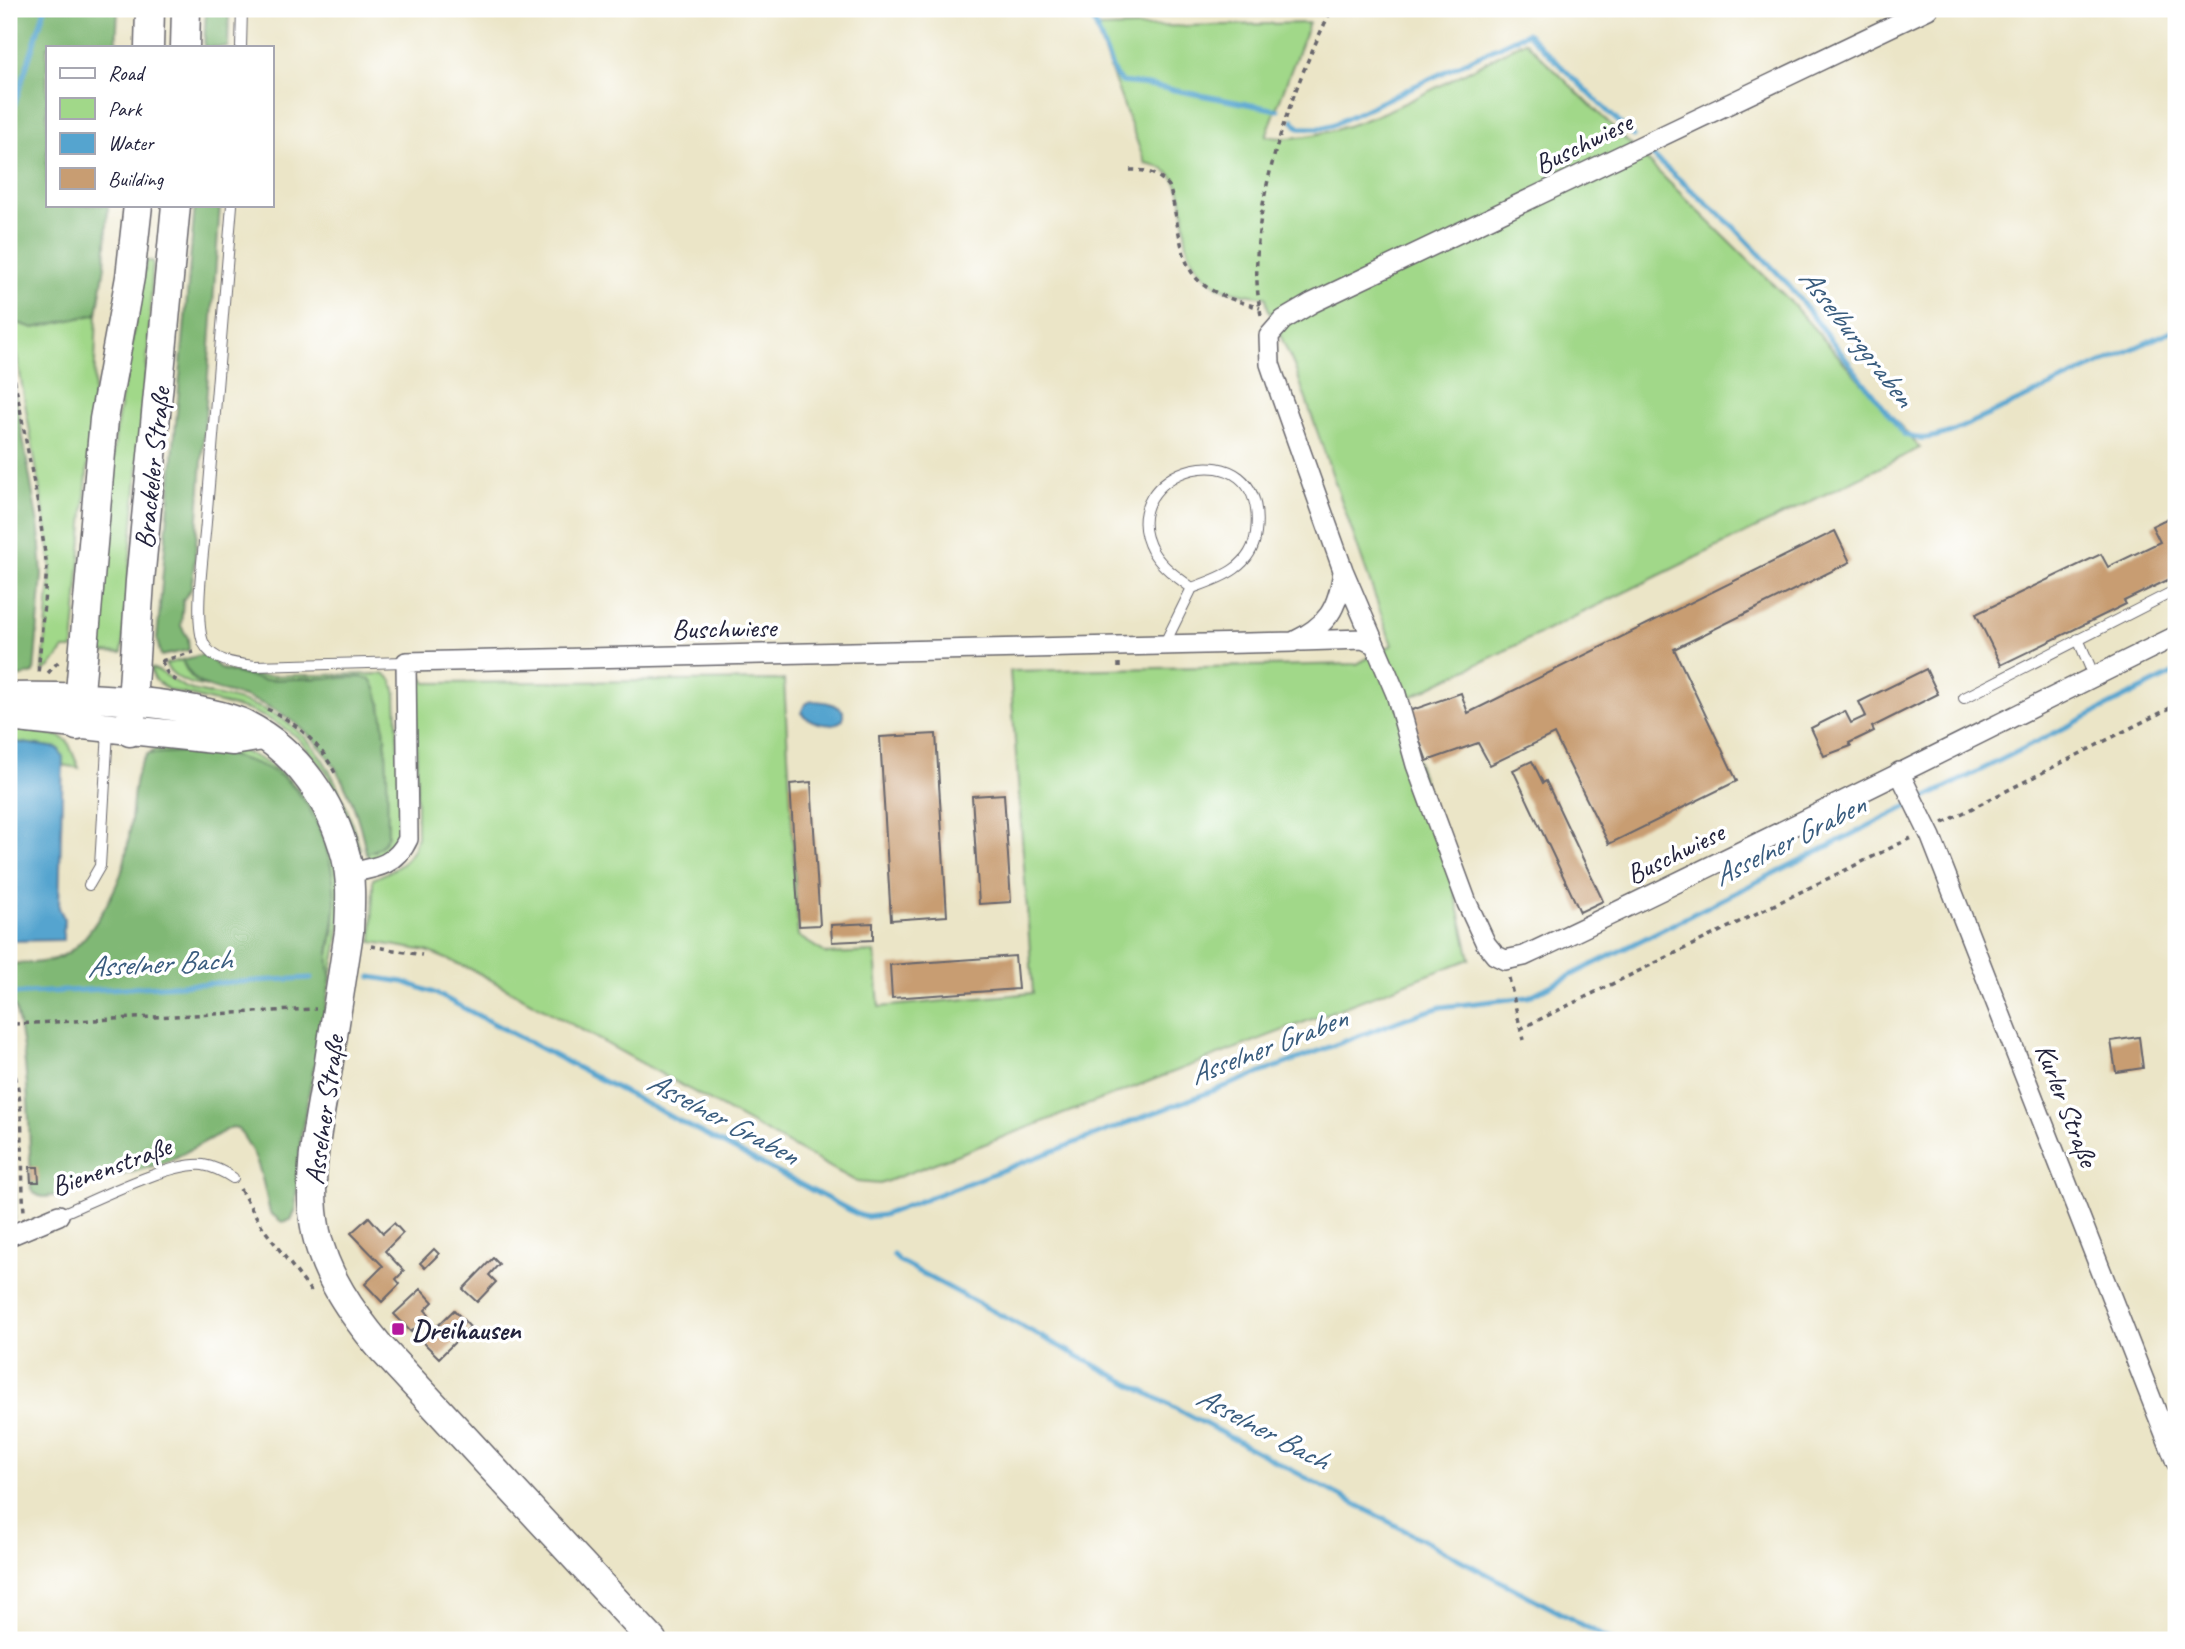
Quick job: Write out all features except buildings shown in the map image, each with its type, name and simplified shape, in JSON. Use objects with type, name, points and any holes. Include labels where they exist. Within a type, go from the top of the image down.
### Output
[{"type":"main road","points":[[149,46],[150,9]]},
{"type":"main road","points":[[185,46],[186,9]]},
{"type":"main road","name":"Brackeler Straße","points":[[79,712],[104,419],[130,277],[138,206]]},
{"type":"main road","name":"Brackeler Straße","points":[[119,730],[132,701],[176,206]]},
{"type":"main road","name":"Asselner Straße","points":[[9,697],[79,712],[119,730],[233,741],[263,736]]},
{"type":"main road","name":"Asselner Straße","points":[[9,717],[79,712],[132,701],[210,713],[245,724],[288,754],[305,772],[334,822],[346,857],[350,900],[348,943],[313,1158],[312,1204],[325,1260],[343,1301],[402,1372],[652,1640]]},
{"type":"street","name":"Buschwiese","points":[[1928,9],[1311,303],[1283,320],[1269,336],[1270,364],[1343,570],[1396,695],[1416,765],[1467,904],[1486,944],[1495,955],[1505,960],[1524,956],[1901,777],[2176,636]]},
{"type":"street","points":[[1293,642],[1314,631],[1328,618],[1340,595],[1343,570]]},
{"type":"street","name":"Buschwiese","points":[[406,662],[1164,646],[1336,639],[1363,639],[1374,643]]},
{"type":"street","points":[[348,873],[381,867],[395,859],[408,839],[406,662]]},
{"type":"street","name":"Kurler Straße","points":[[1901,777],[1926,830],[2176,1462]]},
{"type":"street","name":"Bienenstraße","points":[[9,1236],[59,1214]]},
{"type":"lane","points":[[241,46],[242,9]]},
{"type":"lane","points":[[232,206],[202,570],[200,620],[205,647],[215,656],[244,665],[406,662]]},
{"type":"lane","points":[[1164,646],[1192,588],[1238,569],[1251,551],[1256,537],[1257,515],[1253,495],[1242,479],[1222,469],[1204,466],[1183,470],[1165,480],[1154,494],[1147,511],[1146,529],[1153,552],[1170,572],[1192,588]]},
{"type":"lane","points":[[1964,698],[2176,590]]},
{"type":"lane","points":[[2078,639],[2094,676]]},
{"type":"lane","points":[[89,885],[100,866],[119,730]]},
{"type":"lane","name":"Bienenstraße","points":[[59,1214],[162,1172],[201,1165],[218,1168],[233,1178]]},
{"type":"path","points":[[1269,336],[1263,324],[1256,271],[1274,160],[1300,76],[1332,9]]},
{"type":"path","points":[[1130,170],[1146,170],[1160,177],[1168,186],[1186,259],[1193,275],[1225,297],[1260,308]]},
{"type":"path","points":[[9,350],[47,567],[38,677],[50,673],[63,655]]},
{"type":"path","points":[[148,662],[162,661],[205,647]]},
{"type":"path","points":[[162,661],[164,669],[172,678],[186,685]]},
{"type":"path","points":[[1520,1029],[2176,705]]},
{"type":"path","points":[[259,706],[278,713],[306,733],[330,762],[341,784]]},
{"type":"path","points":[[348,943],[422,955]]},
{"type":"path","points":[[1508,974],[1523,1041]]},
{"type":"path","points":[[14,1024],[298,1009],[337,1010]]},
{"type":"path","points":[[9,1057],[15,1069],[24,1210],[30,1226]]},
{"type":"path","points":[[233,1178],[263,1228],[318,1300],[343,1301]]},
{"type":"green space","points":[[9,9],[118,9],[116,46],[46,46],[46,206],[108,206],[105,266],[97,314],[34,328],[11,321]]},
{"type":"green space","points":[[206,9],[229,9],[228,46],[204,46]]},
{"type":"green space","points":[[1309,23],[1266,136],[1295,138],[1362,121],[1434,89],[1525,41],[1786,297],[1920,448],[1398,703],[1442,836],[1470,959],[880,1184],[857,1182],[473,970],[427,951],[372,942],[373,879],[407,859],[417,838],[416,687],[421,676],[426,683],[784,680],[798,936],[827,954],[875,952],[879,1007],[1033,993],[1010,671],[1357,664],[1392,645],[1295,368],[1268,308],[1266,297],[1224,289],[1206,277],[1196,265],[1187,245],[1183,206],[1177,183],[1160,167],[1145,163],[1095,28]]},
{"type":"green space","points":[[195,206],[220,206],[195,559],[191,589],[183,600],[181,626],[188,638],[189,650],[161,656],[157,640]]},
{"type":"green space","points":[[146,261],[153,261],[148,348],[122,653],[96,652],[116,428]]},
{"type":"green space","points":[[97,314],[94,386],[73,649],[64,649],[51,666],[43,671],[51,565],[11,321],[35,328]]},
{"type":"green space","points":[[9,357],[39,530],[42,575],[34,673],[9,679]]},
{"type":"green space","points":[[205,654],[221,669],[262,680],[360,677],[371,679],[382,710],[386,754],[388,835],[380,847],[366,853],[353,804],[343,781],[315,741],[277,711],[242,696],[212,688],[195,679],[182,660]]},
{"type":"green space","points":[[182,660],[191,676],[207,687],[183,680],[173,674],[165,664]]},
{"type":"green space","points":[[150,668],[192,690],[256,706],[297,730],[312,746],[336,783],[360,849],[354,845],[348,820],[326,771],[297,737],[275,722],[251,711],[169,690],[155,680]]},
{"type":"green space","points":[[221,669],[261,676],[382,674],[391,679],[396,695],[401,835],[388,852],[369,858],[366,853],[376,851],[360,677],[262,680]]},
{"type":"green space","points":[[9,727],[59,736],[68,742],[79,768],[9,756]]},
{"type":"green space","points":[[171,744],[218,745],[250,755],[273,767],[293,783],[309,802],[332,848],[338,873],[341,919],[331,979],[327,967],[334,928],[335,899],[194,751],[148,754]]},
{"type":"green space","points":[[194,751],[246,760],[276,773],[289,783],[311,812],[331,866],[335,900],[329,950],[331,979],[301,1135],[295,1212],[291,1220],[282,1222],[270,1213],[259,1168],[251,1149],[237,1128],[232,1127],[169,1161],[52,1196],[44,1197],[31,1190],[24,1052],[15,1007],[9,1007],[9,964],[56,959],[81,942],[105,908],[121,874],[128,847],[135,785],[143,761],[148,754]]},
{"type":"green space","points":[[12,1112],[16,1205],[15,1219],[9,1229],[9,1113]]},
{"type":"water","points":[[811,701],[836,706],[843,711],[843,720],[821,724],[810,720],[801,713],[805,704]]},
{"type":"water","points":[[9,741],[58,748],[63,757],[59,908],[64,918],[63,940],[9,941]]},
{"type":"waterway","points":[[9,122],[45,9]]},
{"type":"waterway","name":"Asselburggraben","points":[[1089,9],[1115,75],[1121,82],[1278,110]]},
{"type":"waterway","name":"Asselburggraben","points":[[1293,120],[1299,128],[1332,125],[1527,33],[1633,136]]},
{"type":"waterway","name":"Asselburggraben","points":[[1649,153],[1734,227],[1787,283],[1904,434],[1915,438],[1951,432],[2176,329]]},
{"type":"waterway","name":"Asselner Graben","points":[[1919,801],[2176,672]]},
{"type":"waterway","name":"Asselner Graben","points":[[371,977],[404,982],[437,994],[867,1217],[883,1215],[1409,1017],[1441,1007],[1528,997],[1910,805]]},
{"type":"waterway","name":"Asselner Bach","points":[[9,994],[311,978]]},
{"type":"waterway","name":"Asselner Bach","points":[[893,1255],[899,1261],[1611,1640]]},
{"type":"place","name":"Dreihausen","points":[[398,1329]]}]
